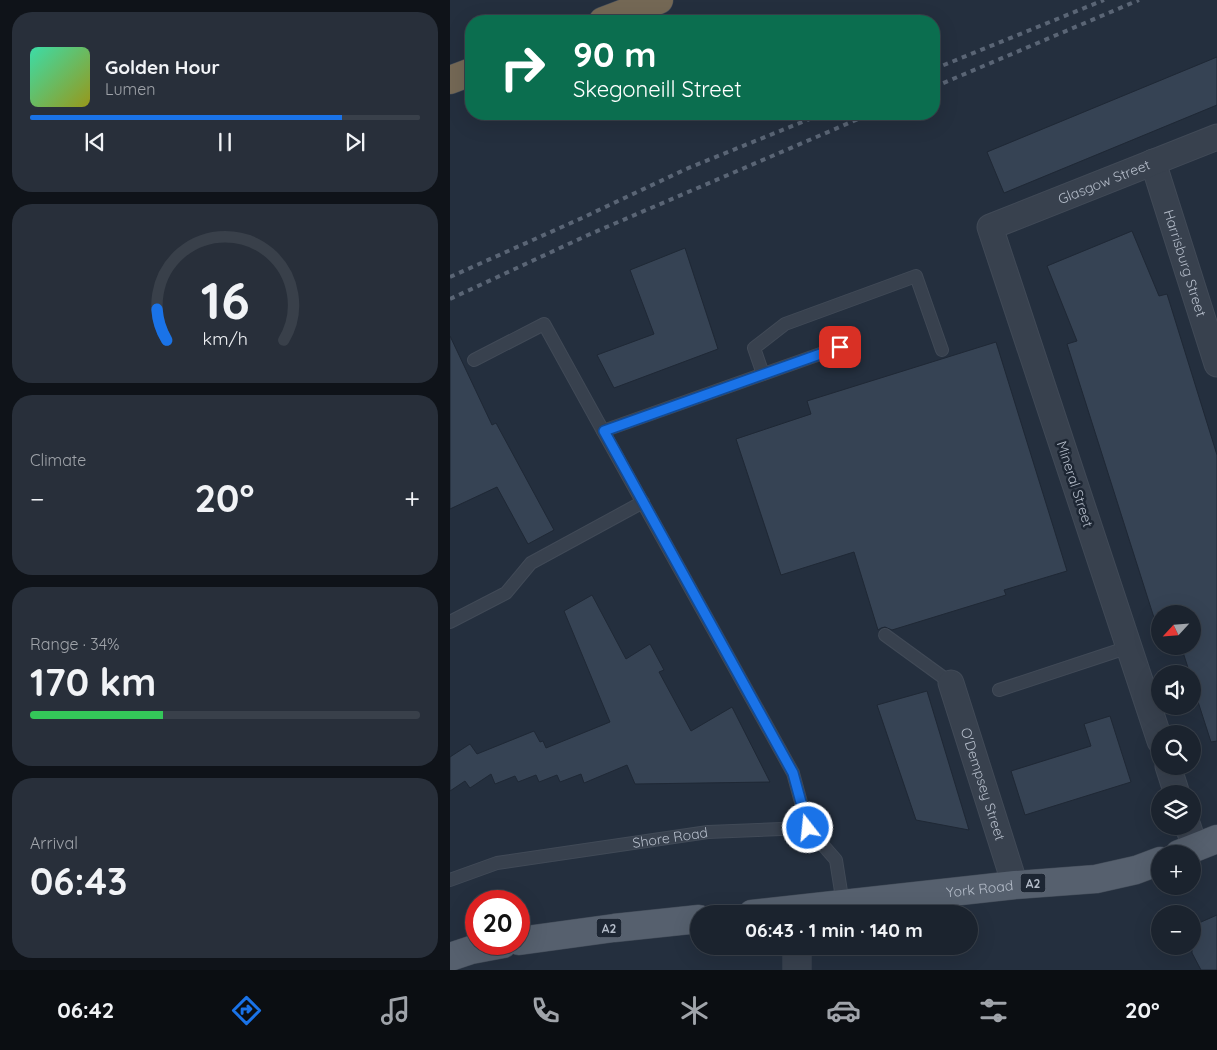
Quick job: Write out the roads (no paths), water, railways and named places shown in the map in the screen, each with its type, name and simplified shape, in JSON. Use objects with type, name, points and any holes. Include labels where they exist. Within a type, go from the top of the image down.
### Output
[{"type":"highway","points":[[619,15],[659,0]]},
{"type":"highway","points":[[450,80],[465,74]]},
{"type":"main road","name":"York Road","points":[[837,905],[1015,884],[1096,879],[1136,870],[1151,864]]},
{"type":"main road","name":"A2","points":[[530,939],[690,920]]},
{"type":"main road","points":[[450,957],[465,952]]},
{"type":"street","name":"Glasgow Street","points":[[990,227],[1217,137]]},
{"type":"street","name":"Harrisburg Street","points":[[1153,162],[1217,364]]},
{"type":"street","name":"Mineral Street","points":[[990,227],[1155,725]]},
{"type":"street","name":"O'Dempsey Street","points":[[951,683],[1015,884]]},
{"type":"street","points":[[797,970],[798,955]]},
{"type":"lane","points":[[763,374],[754,348],[785,324],[916,276],[942,350]]},
{"type":"lane","points":[[474,360],[544,324],[793,773],[808,828],[836,860],[843,904]]},
{"type":"lane","points":[[604,431],[840,347]]},
{"type":"lane","points":[[450,622],[506,593],[531,563],[643,502]]},
{"type":"lane","points":[[885,635],[951,683]]},
{"type":"lane","points":[[999,690],[1129,647]]},
{"type":"lane","name":"Shore Road","points":[[450,880],[497,864],[680,836],[708,832],[808,828]]},
{"type":"railway","points":[[940,67],[1104,0]]},
{"type":"railway","points":[[940,84],[1139,0]]},
{"type":"railway","points":[[450,277],[686,169],[807,120]]},
{"type":"railway","points":[[450,299],[588,235],[856,120]]}]
